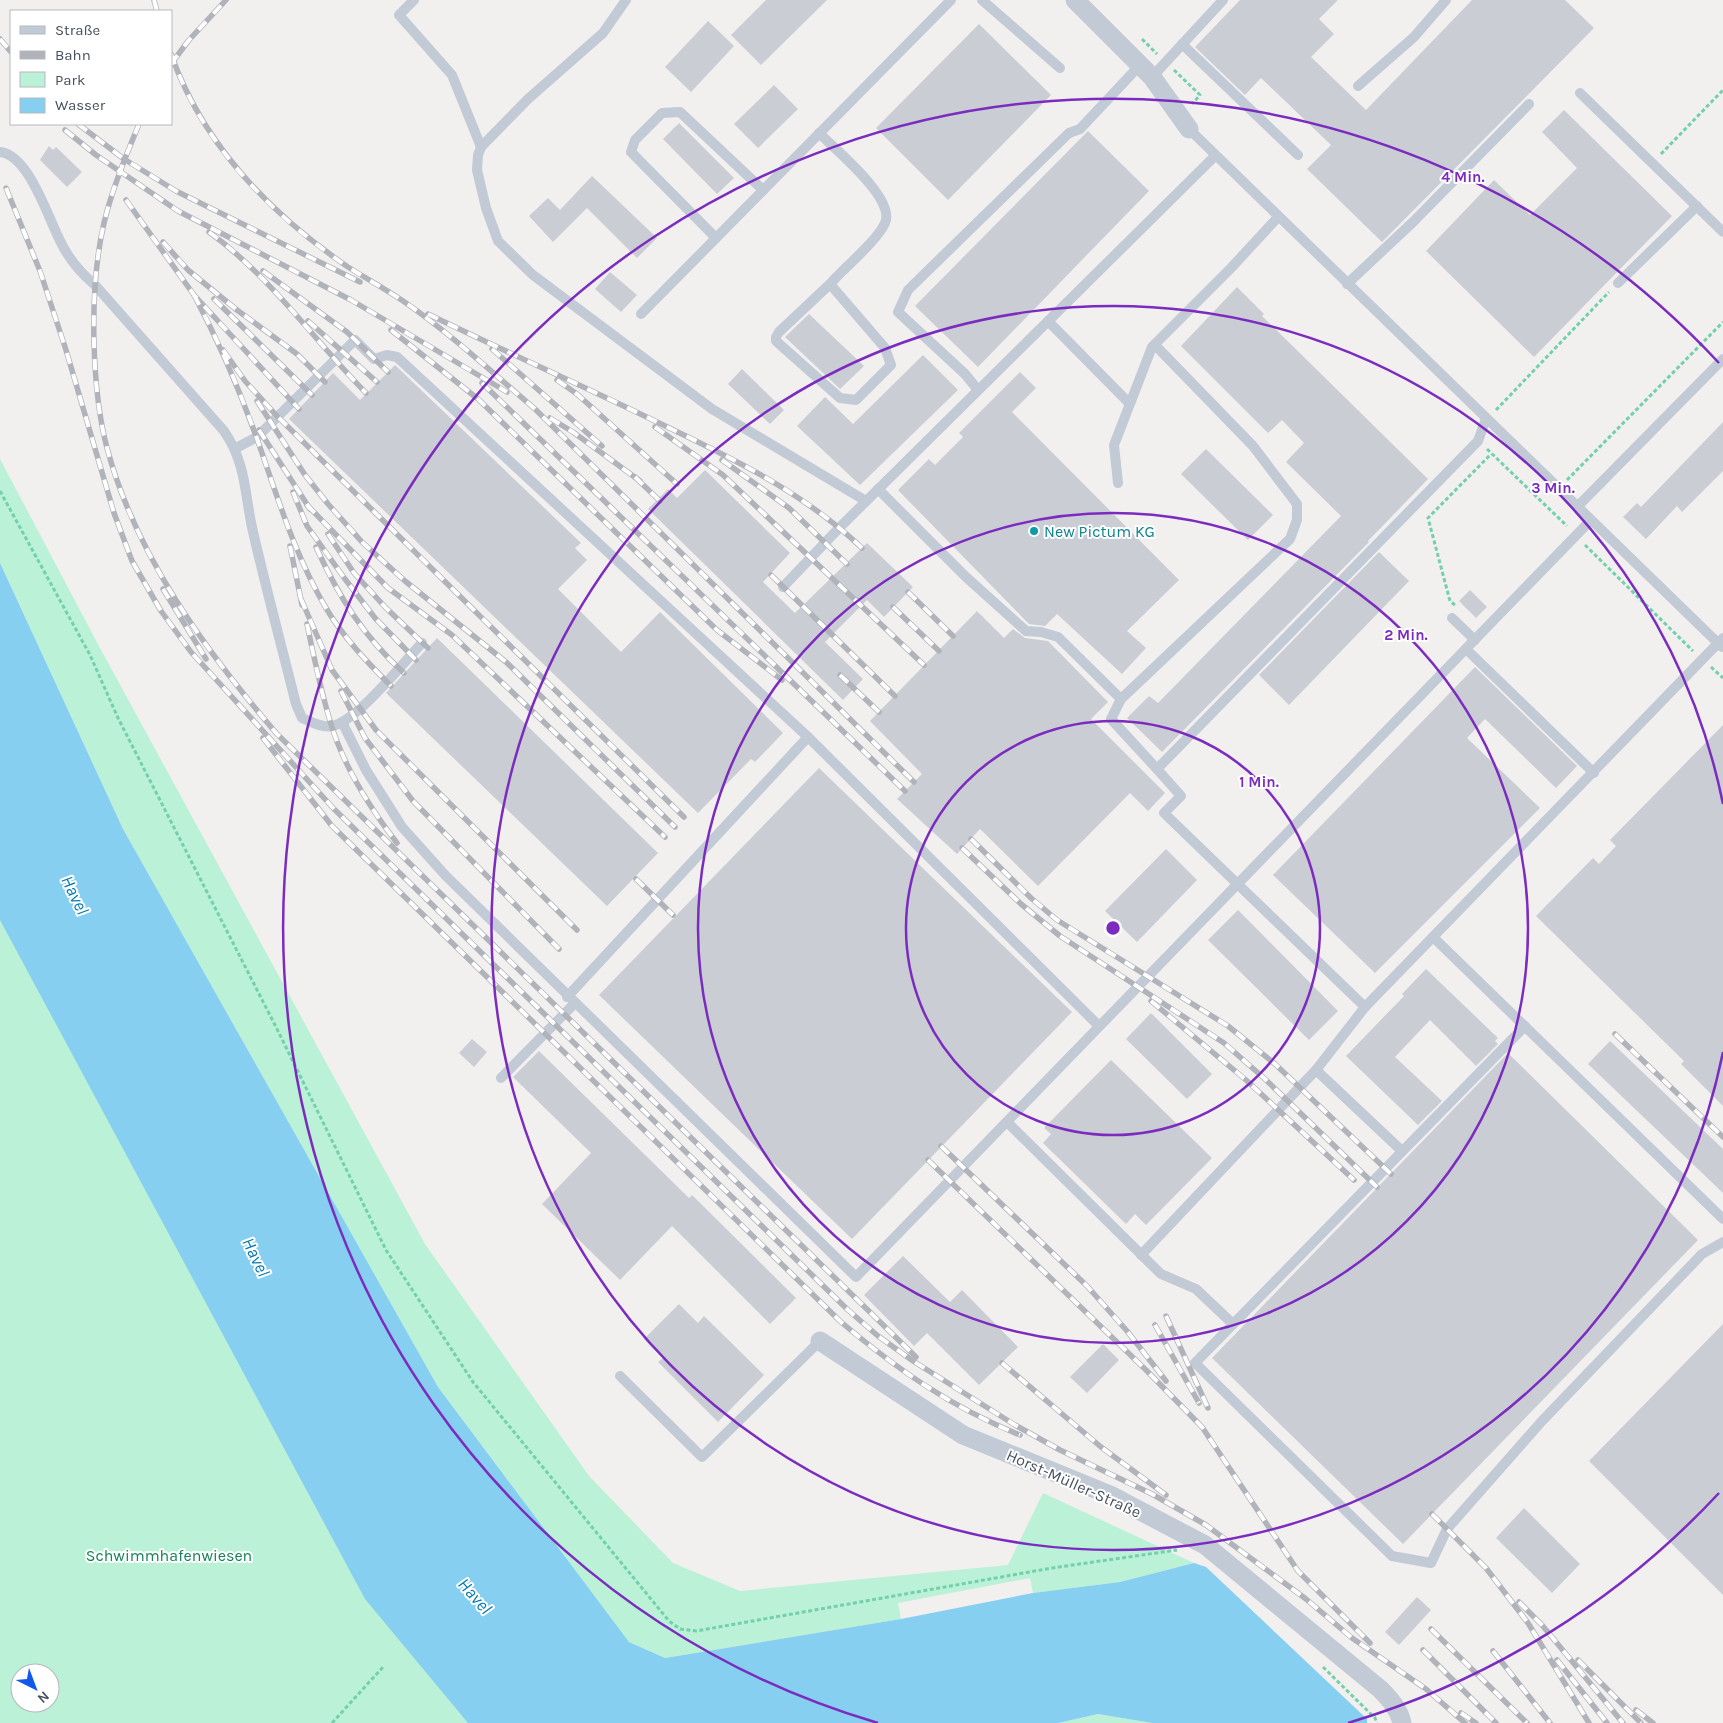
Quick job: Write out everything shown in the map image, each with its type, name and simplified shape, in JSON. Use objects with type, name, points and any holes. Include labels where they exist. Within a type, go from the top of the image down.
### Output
[{"type":"street","points":[[1075,0],[1146,71],[1188,129]]},
{"type":"street","name":"Horst-Müller-Straße","points":[[820,1341],[963,1435],[1110,1495],[1205,1545],[1380,1689],[1392,1700],[1402,1723]]},
{"type":"lane","points":[[414,0],[399,15],[452,75],[481,147]]},
{"type":"lane","points":[[626,0],[603,33],[528,99],[481,147],[478,155],[477,170],[486,208],[498,241],[533,275],[656,365],[712,410],[866,501]]},
{"type":"lane","points":[[641,314],[951,0]]},
{"type":"lane","points":[[982,0],[1060,68]]},
{"type":"lane","points":[[978,390],[965,374],[898,312],[908,290],[1069,133],[1080,129],[1146,71],[1182,44],[1223,0]]},
{"type":"lane","points":[[1358,86],[1414,37],[1446,0]]},
{"type":"lane","points":[[1182,44],[1298,155]]},
{"type":"lane","points":[[1580,93],[1723,232]]},
{"type":"lane","points":[[1347,284],[1413,222],[1529,104]]},
{"type":"lane","points":[[716,238],[631,152],[635,140],[662,113],[680,112],[763,190]]},
{"type":"lane","points":[[1141,1255],[1316,1070],[1365,1007],[1703,659],[1722,643],[1590,521],[1188,129]]},
{"type":"lane","points":[[820,133],[878,194],[887,212],[885,223],[877,235],[830,284],[779,332],[776,341],[840,398],[856,400],[891,365],[890,357],[885,348],[830,284]]},
{"type":"lane","points":[[0,152],[14,158],[24,170],[64,250],[81,273],[95,285],[224,431],[236,448],[242,465],[253,534],[296,704],[302,718],[310,722],[331,726],[342,722],[359,708],[422,643]]},
{"type":"lane","points":[[783,587],[878,489],[1215,156]]},
{"type":"lane","points":[[1618,283],[1697,206]]},
{"type":"lane","points":[[1118,483],[1114,445],[1129,403],[1155,345],[1278,217]]},
{"type":"lane","points":[[1048,321],[1129,403]]},
{"type":"lane","points":[[236,448],[257,437],[355,340],[374,359],[387,355],[397,357],[808,737],[1099,1026]]},
{"type":"lane","points":[[1155,345],[1253,446],[1297,504],[1297,520],[1290,539],[1122,700],[1111,719],[1181,796],[1164,813],[1365,1007]]},
{"type":"lane","points":[[1577,507],[1723,359]]},
{"type":"lane","points":[[1157,769],[1478,441],[1486,419]]},
{"type":"lane","points":[[878,489],[966,577],[1026,631],[1041,632],[1058,638],[1122,700]]},
{"type":"lane","points":[[342,722],[366,770],[402,827],[446,876],[571,1001],[856,1277],[1590,521]]},
{"type":"lane","points":[[1452,618],[1475,640]]},
{"type":"lane","points":[[1466,649],[1594,772]]},
{"type":"lane","points":[[501,1078],[808,737]]},
{"type":"lane","points":[[1433,936],[1723,1220]]},
{"type":"lane","points":[[1525,1026],[1195,1363],[1392,1556],[1431,1563],[1447,1529],[1542,1421],[1702,1254],[1723,1242]]},
{"type":"lane","points":[[1316,1070],[1402,1151]]},
{"type":"lane","points":[[1006,1122],[1161,1274],[1196,1289],[1234,1324]]},
{"type":"lane","points":[[620,1376],[702,1458],[820,1341]]},
{"type":"path","points":[[1652,162],[1723,90]]},
{"type":"path","points":[[1486,419],[1618,283]]},
{"type":"path","points":[[1544,504],[1723,322]]},
{"type":"path","points":[[1478,441],[1723,678]]},
{"type":"path","points":[[1456,606],[1450,601],[1428,518],[1491,454]]},
{"type":"path","points":[[0,491],[90,655],[118,718],[289,1052],[386,1250],[473,1382],[669,1621],[680,1629],[696,1631],[1052,1568],[1177,1550]]},
{"type":"path","points":[[332,1723],[383,1667]]},
{"type":"green space","points":[[0,459],[100,648],[425,1244],[589,1476],[673,1563],[740,1591],[1008,1565],[1043,1493],[1194,1563],[1120,1582],[1033,1593],[1030,1578],[898,1603],[901,1619],[665,1658],[629,1642],[438,1387],[123,829],[0,563]]},
{"type":"green space","name":"Schwimmhafenwiesen","points":[[0,889],[479,1723],[0,1723]]},
{"type":"green space","points":[[1098,1714],[1152,1723],[1058,1723]]},
{"type":"water","name":"Havel","points":[[0,563],[123,829],[438,1387],[629,1642],[665,1658],[901,1619],[1033,1593],[1120,1582],[1194,1563],[1206,1567],[1367,1719],[1367,1723],[1152,1723],[1098,1714],[1058,1723],[468,1723],[365,1599],[0,920]]},
{"type":"building","points":[[766,0],[827,0],[761,65],[731,35]]},
{"type":"building","points":[[1240,0],[1338,0],[1319,19],[1334,34],[1311,57],[1366,110],[1472,0],[1565,0],[1594,28],[1382,242],[1307,169],[1331,145],[1261,78],[1245,95],[1195,47]]},
{"type":"building","points":[[708,21],[734,46],[691,92],[665,67]]},
{"type":"building","points":[[979,24],[1051,95],[948,200],[876,128]]},
{"type":"building","points":[[774,85],[798,109],[758,148],[734,124]]},
{"type":"building","points":[[1564,110],[1672,216],[1534,357],[1426,251],[1494,180],[1530,215],[1577,168],[1542,132]]},
{"type":"building","points":[[679,123],[734,178],[717,194],[663,139]]},
{"type":"building","points":[[1088,131],[1149,191],[978,367],[915,306]]},
{"type":"building","points":[[49,146],[53,150],[56,147],[82,172],[67,187],[40,160]]},
{"type":"building","points":[[592,176],[657,238],[637,258],[587,208],[553,242],[529,216],[548,198],[560,210]]},
{"type":"building","points":[[610,272],[637,295],[621,312],[595,289]]},
{"type":"building","points":[[1237,287],[1264,314],[1262,316],[1428,479],[1369,542],[1162,752],[1127,718],[1149,696],[1158,703],[1341,516],[1286,462],[1304,443],[1282,420],[1268,433],[1181,346]]},
{"type":"building","points":[[809,314],[864,366],[840,389],[785,337]]},
{"type":"building","points":[[923,355],[958,390],[860,485],[797,426],[825,397],[853,424]]},
{"type":"building","points":[[395,365],[581,543],[575,548],[587,560],[558,589],[621,652],[660,612],[783,733],[755,762],[751,759],[698,813],[289,419],[333,373],[360,400]]},
{"type":"building","points":[[742,369],[784,410],[770,424],[728,384]]},
{"type":"building","name":"New Pictum KG","points":[[1020,372],[1036,388],[1012,412],[1179,580],[1127,631],[1146,648],[1122,674],[1057,614],[1045,626],[1029,624],[898,490],[929,459],[935,465],[963,437],[959,433]]},
{"type":"building","points":[[1723,422],[1723,471],[1682,512],[1677,506],[1646,539],[1623,517],[1637,503],[1641,507]]},
{"type":"building","points":[[1206,449],[1273,515],[1248,540],[1181,474]]},
{"type":"building","points":[[705,470],[790,553],[763,582],[795,613],[867,543],[913,587],[884,617],[867,600],[825,642],[863,679],[843,700],[648,509],[668,489],[677,498]]},
{"type":"building","points":[[1379,552],[1409,581],[1289,705],[1259,675]]},
{"type":"building","points":[[1470,590],[1487,607],[1476,618],[1459,601]]},
{"type":"building","points":[[977,611],[1004,638],[1013,629],[1025,638],[1048,641],[1108,702],[1091,719],[1165,793],[1148,811],[1130,793],[1038,886],[980,829],[957,854],[897,799],[922,774],[870,721]]},
{"type":"building","points":[[437,638],[658,853],[607,906],[386,693]]},
{"type":"building","points":[[1475,667],[1577,766],[1556,788],[1485,719],[1467,738],[1540,808],[1375,973],[1273,875]]},
{"type":"building","points":[[1723,725],[1723,1106],[1681,1064],[1684,1061],[1536,916],[1593,858],[1599,864],[1616,846],[1610,840]]},
{"type":"building","points":[[819,768],[1072,1012],[852,1239],[599,995]]},
{"type":"building","points":[[1166,849],[1197,880],[1137,942],[1105,911]]},
{"type":"building","points":[[1238,910],[1338,1011],[1309,1040],[1208,940]]},
{"type":"building","points":[[1426,969],[1498,1038],[1495,1041],[1498,1044],[1476,1066],[1430,1020],[1395,1057],[1442,1101],[1418,1125],[1346,1056],[1404,996],[1402,994]]},
{"type":"building","points":[[1151,1013],[1212,1074],[1187,1099],[1126,1039]]},
{"type":"building","points":[[472,1039],[487,1052],[474,1067],[459,1053]]},
{"type":"building","points":[[1610,1041],[1723,1149],[1723,1193],[1588,1064]]},
{"type":"building","points":[[539,1051],[689,1198],[692,1195],[796,1298],[770,1324],[672,1226],[620,1280],[542,1204],[591,1153],[513,1077]]},
{"type":"building","points":[[1508,1053],[1698,1240],[1403,1544],[1212,1358]]},
{"type":"building","points":[[1111,1060],[1212,1158],[1146,1225],[1135,1214],[1126,1224],[1043,1143],[1051,1134],[1044,1128]]},
{"type":"building","points":[[903,1256],[950,1302],[962,1290],[1018,1347],[979,1385],[927,1333],[914,1346],[864,1295]]},
{"type":"building","points":[[679,1304],[698,1323],[704,1316],[764,1375],[718,1422],[658,1362],[663,1358],[644,1339]]},
{"type":"building","points":[[1723,1324],[1723,1595],[1589,1461]]},
{"type":"building","points":[[1103,1344],[1119,1360],[1087,1393],[1070,1377]]},
{"type":"building","points":[[1524,1508],[1580,1564],[1552,1593],[1496,1538]]},
{"type":"building","points":[[1417,1597],[1431,1610],[1399,1645],[1385,1632]]},
{"type":"railway","points":[[154,0],[157,10]]},
{"type":"railway","points":[[172,63],[189,40],[226,0]]},
{"type":"railway","points":[[0,39],[10,51]]},
{"type":"railway","points":[[172,56],[201,118],[220,147],[266,200],[319,246],[348,267],[406,303],[440,328],[535,409],[914,782]]},
{"type":"railway","points":[[79,125],[124,159],[176,191],[360,282]]},
{"type":"railway","points":[[139,125],[115,185],[101,238],[94,298],[96,383],[104,435],[120,488],[136,526],[176,600],[224,669],[277,734],[916,1357]]},
{"type":"railway","points":[[65,130],[96,155],[178,211],[351,300],[507,392]]},
{"type":"railway","points":[[6,188],[40,271],[66,350],[114,513],[132,561],[161,611],[191,652],[334,809],[848,1310],[878,1336],[913,1361],[1015,1425],[1060,1450],[1152,1494],[1206,1525],[1306,1599],[1352,1638],[1426,1689],[1465,1723]]},
{"type":"railway","points":[[126,200],[194,295],[299,409]]},
{"type":"railway","points":[[209,232],[272,288],[366,393]]},
{"type":"railway","points":[[163,242],[188,270],[237,310],[297,354],[325,382]]},
{"type":"railway","points":[[263,271],[347,332],[388,372]]},
{"type":"railway","points":[[194,295],[235,382],[295,545],[315,588],[333,619],[348,639],[391,686]]},
{"type":"railway","points":[[214,299],[312,395]]},
{"type":"railway","points":[[428,314],[738,462],[765,477],[815,510],[862,548]]},
{"type":"railway","points":[[308,321],[377,382]]},
{"type":"railway","points":[[391,330],[478,399],[717,630],[782,680]]},
{"type":"railway","points":[[492,349],[602,446]]},
{"type":"railway","points":[[223,350],[245,381],[277,416],[684,817]]},
{"type":"railway","points":[[557,380],[577,394],[677,484]]},
{"type":"railway","points":[[482,383],[905,791]]},
{"type":"railway","points":[[257,401],[305,475],[362,542],[405,581],[506,662],[675,827]]},
{"type":"railway","points":[[550,418],[573,432],[640,481]]},
{"type":"railway","points":[[655,427],[723,475],[924,665]]},
{"type":"railway","points":[[259,430],[310,509]]},
{"type":"railway","points":[[722,460],[789,508],[847,564]]},
{"type":"railway","points":[[635,477],[660,501]]},
{"type":"railway","points":[[293,492],[307,526],[345,579],[375,618],[416,660]]},
{"type":"railway","points":[[307,505],[388,588],[452,635],[665,837]]},
{"type":"railway","points":[[328,534],[354,573],[386,608],[428,648]]},
{"type":"railway","points":[[290,546],[302,605]]},
{"type":"railway","points":[[316,547],[353,615],[376,645],[404,673]]},
{"type":"railway","points":[[771,575],[895,696]]},
{"type":"railway","points":[[163,589],[206,659]]},
{"type":"railway","points":[[908,592],[953,636]]},
{"type":"railway","points":[[301,599],[332,670],[376,730],[577,930]]},
{"type":"railway","points":[[893,607],[939,651]]},
{"type":"railway","points":[[307,624],[327,712],[336,740],[350,771],[377,816],[397,843]]},
{"type":"railway","points":[[840,675],[879,712]]},
{"type":"railway","points":[[341,691],[365,738],[413,801],[559,949]]},
{"type":"railway","points":[[263,738],[332,826],[841,1322],[883,1356],[948,1400],[1020,1435]]},
{"type":"railway","points":[[971,839],[1031,898],[1057,920],[1228,1026],[1275,1064],[1391,1174]]},
{"type":"railway","points":[[962,848],[1021,904],[1060,936],[1224,1043],[1265,1079],[1377,1187]]},
{"type":"railway","points":[[636,879],[673,915]]},
{"type":"railway","points":[[1151,1001],[1246,1080],[1354,1180]]},
{"type":"railway","points":[[1615,1034],[1723,1137]]},
{"type":"railway","points":[[941,1146],[1087,1286],[1127,1331],[1166,1381]]},
{"type":"railway","points":[[928,1160],[1146,1370],[1202,1427],[1298,1571],[1370,1643]]},
{"type":"railway","points":[[1166,1316],[1208,1408]]},
{"type":"railway","points":[[1155,1325],[1199,1403]]},
{"type":"railway","points":[[1002,1363],[1101,1447],[1166,1495]]},
{"type":"railway","points":[[1432,1514],[1486,1568],[1528,1623],[1589,1723]]},
{"type":"railway","points":[[1519,1602],[1542,1625],[1623,1723]]},
{"type":"railway","points":[[1431,1629],[1527,1723]]},
{"type":"railway","points":[[1423,1650],[1496,1723]]},
{"type":"railway","points":[[1493,1651],[1550,1723]]},
{"type":"railway","points":[[1557,1660],[1607,1723]]},
{"type":"railway","points":[[1578,1660],[1641,1723]]},
{"type":"railway","points":[[1636,1710],[1653,1723]]},
{"type":"railway","points":[[1461,1713],[1476,1723]]},
{"type":"place","name":"New Pictum KG","points":[[1034,531]]}]
